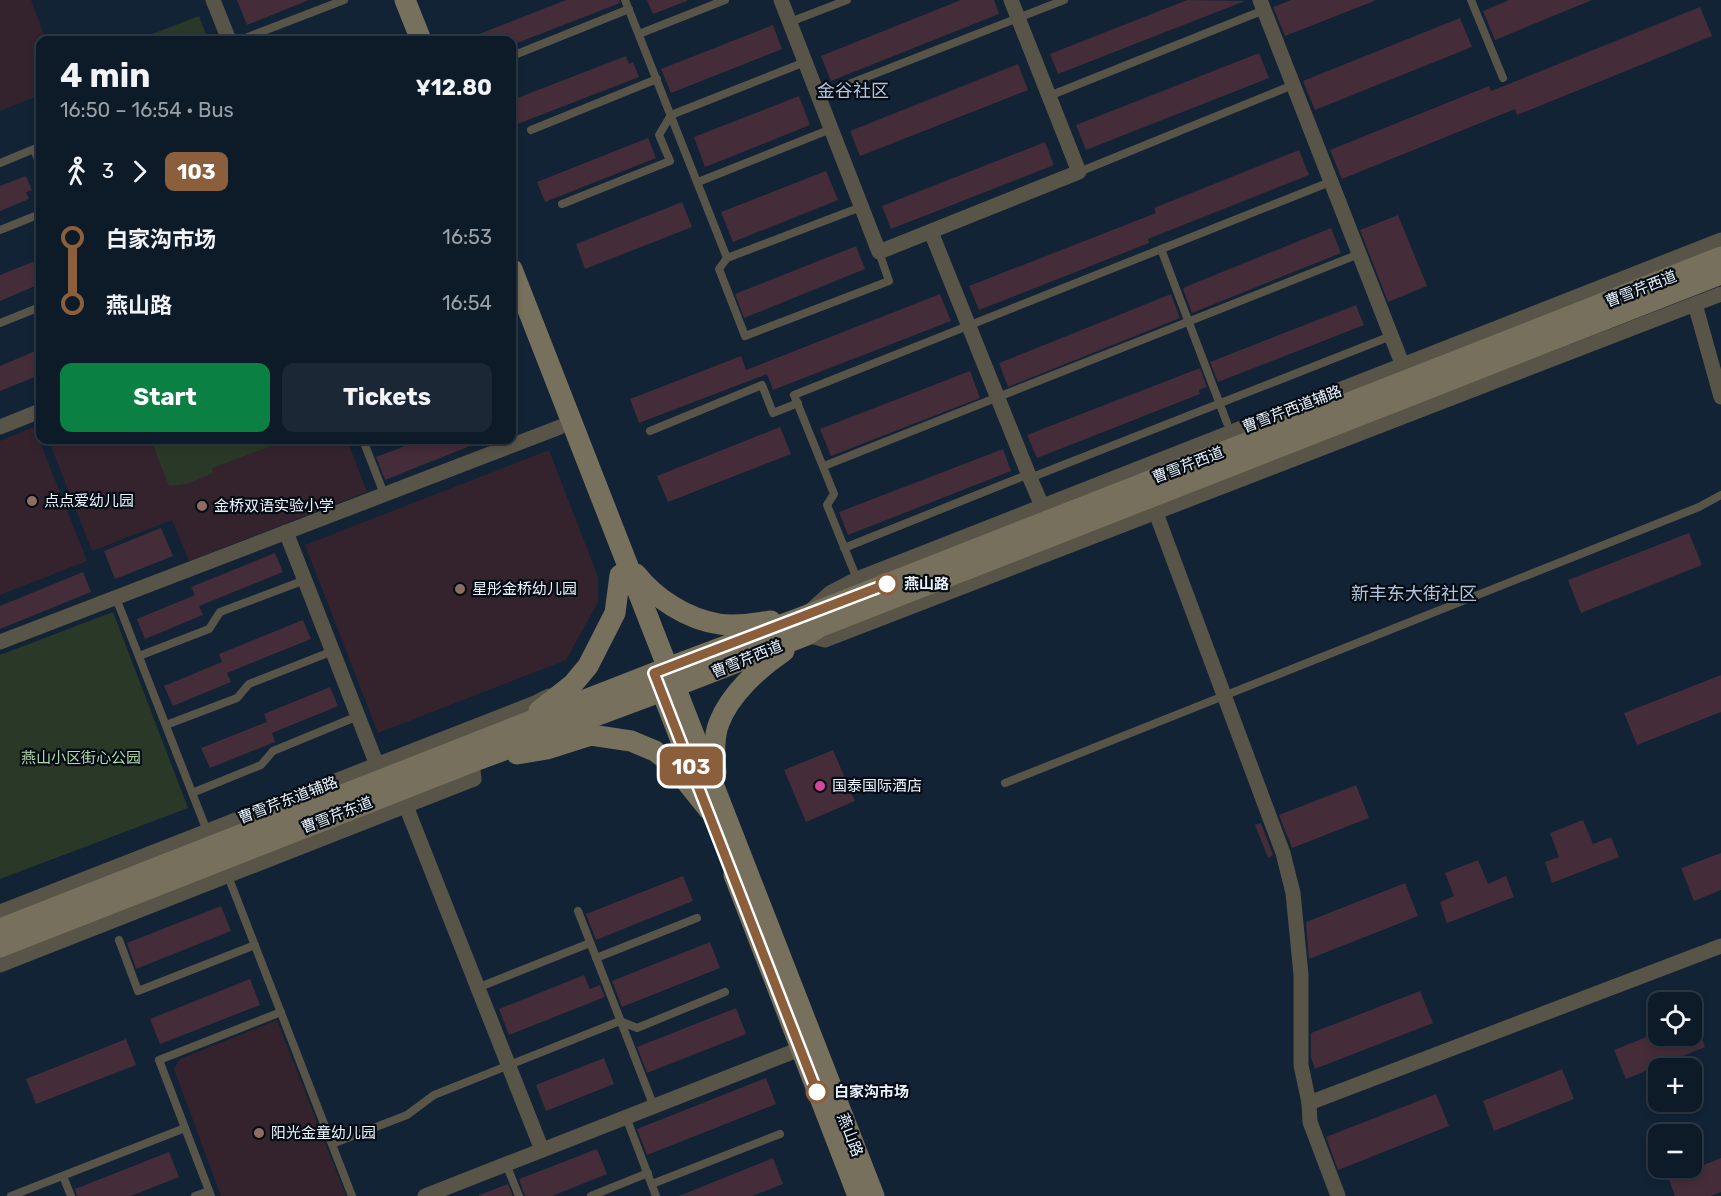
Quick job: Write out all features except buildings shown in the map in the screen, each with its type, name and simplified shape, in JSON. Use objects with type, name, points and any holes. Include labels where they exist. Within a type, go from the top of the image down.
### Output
[{"type":"main road","points":[[392,0],[406,36]]},
{"type":"main road","points":[[405,0],[419,36]]},
{"type":"main road","name":"曹雪芹西道","points":[[665,680],[806,626],[1047,512],[1721,257]]},
{"type":"main road","name":"曹雪芹西道","points":[[806,626],[819,627],[1149,507],[1721,274]]},
{"type":"main road","name":"燕山路","points":[[516,280],[665,680],[874,1196]]},
{"type":"main road","name":"燕山路","points":[[516,318],[560,427],[625,571]]},
{"type":"main road","points":[[522,725],[573,684],[588,666],[615,613],[625,571],[671,607],[719,624],[806,626]]},
{"type":"main road","points":[[713,802],[714,750],[718,724],[731,701],[751,678],[806,626]]},
{"type":"main road","name":"曹雪芹东道","points":[[0,929],[522,725],[665,680]]},
{"type":"main road","name":"曹雪芹东道","points":[[0,947],[473,770],[665,680]]},
{"type":"main road","points":[[473,770],[591,735],[610,736],[631,741],[655,751],[713,802]]},
{"type":"main road","name":"燕山路","points":[[713,802],[800,1049],[858,1196]]},
{"type":"street","points":[[213,0],[227,36]]},
{"type":"street","points":[[781,0],[879,252],[1078,172],[1011,0]]},
{"type":"street","points":[[1262,5],[1403,366]]},
{"type":"street","points":[[931,232],[1029,476],[1047,512]]},
{"type":"street","name":"曹雪芹西道辅路","points":[[806,626],[830,593],[856,579],[1047,512],[1403,366],[1721,240]]},
{"type":"street","points":[[1338,1196],[1310,1122],[1309,1103],[1301,1065],[1301,975],[1293,893],[1283,853],[1225,696],[1149,507],[1721,294]]},
{"type":"street","points":[[1695,304],[1721,397]]},
{"type":"street","points":[[0,427],[36,413]]},
{"type":"street","points":[[516,444],[560,427]]},
{"type":"street","points":[[0,642],[515,444]]},
{"type":"street","points":[[286,532],[377,765]]},
{"type":"street","name":"曹雪芹东道辅路","points":[[0,912],[535,703],[573,684]]},
{"type":"street","points":[[0,965],[406,806],[473,770]]},
{"type":"street","points":[[406,806],[542,1150]]},
{"type":"street","points":[[1309,1103],[1721,946]]},
{"type":"street","points":[[431,1195],[800,1049]]},
{"type":"lane","points":[[250,36],[344,0]]},
{"type":"lane","points":[[625,0],[727,258]]},
{"type":"lane","points":[[639,34],[725,0]]},
{"type":"lane","points":[[790,22],[847,0]]},
{"type":"lane","points":[[818,96],[1064,0]]},
{"type":"lane","points":[[1472,0],[1503,78]]},
{"type":"lane","points":[[1049,96],[1262,5]]},
{"type":"lane","points":[[516,54],[629,9]]},
{"type":"lane","points":[[562,204],[670,161],[659,135],[671,115],[805,62]]},
{"type":"lane","points":[[531,130],[657,80]]},
{"type":"lane","points":[[1078,172],[1293,85]]},
{"type":"lane","points":[[698,182],[831,129]]},
{"type":"lane","points":[[0,163],[34,149],[36,154]]},
{"type":"lane","points":[[856,579],[827,505],[834,494],[794,394],[1330,182]]},
{"type":"lane","points":[[861,207],[727,258],[719,269],[745,336],[889,281],[879,252]]},
{"type":"lane","points":[[0,230],[36,216]]},
{"type":"lane","points":[[1161,249],[1227,423]]},
{"type":"lane","points":[[824,466],[1359,254]]},
{"type":"lane","points":[[0,323],[36,310]]},
{"type":"lane","points":[[844,548],[1391,336]]},
{"type":"lane","points":[[650,431],[762,386],[773,413],[798,403]]},
{"type":"lane","points":[[365,444],[384,494]]},
{"type":"lane","points":[[1005,783],[1699,507],[1721,495]]},
{"type":"lane","points":[[139,656],[209,629],[220,612],[304,580]]},
{"type":"lane","points":[[116,597],[207,831]]},
{"type":"lane","points":[[166,725],[237,698],[249,684],[333,651]]},
{"type":"lane","points":[[192,793],[261,765],[273,751],[358,716]]},
{"type":"lane","points":[[228,876],[352,1196]]},
{"type":"lane","points":[[578,911],[654,1107]]},
{"type":"lane","points":[[596,958],[697,918]]},
{"type":"lane","points":[[119,940],[138,991],[255,945]]},
{"type":"lane","points":[[477,988],[590,943]]},
{"type":"lane","points":[[332,1144],[406,1115],[434,1095],[620,1021],[637,1028],[725,992]]},
{"type":"lane","points":[[195,1196],[210,1193],[159,1060],[281,1012]]},
{"type":"lane","points":[[626,1117],[656,1196]]},
{"type":"lane","points":[[11,1196],[185,1128]]},
{"type":"lane","points":[[652,1184],[780,1134]]},
{"type":"lane","points":[[506,1164],[519,1196]]},
{"type":"lane","points":[[591,1196],[648,1173]]},
{"type":"lane","points":[[63,1176],[71,1196]]},
{"type":"shaded area","points":[[0,0],[31,0],[44,36],[36,36],[36,97],[0,111]]},
{"type":"shaded area","name":"点点爱幼儿园","points":[[34,427],[36,444],[41,444],[87,561],[0,595],[0,441]]},
{"type":"shaded area","name":"金桥双语实验小学","points":[[57,444],[349,444],[367,492],[189,561],[172,520],[92,551],[51,446]]},
{"type":"shaded area","name":"星彤金桥幼儿园","points":[[549,450],[598,577],[598,602],[566,660],[378,733],[305,545]]},
{"type":"shaded area","name":"阳光金童幼儿园","points":[[277,1020],[346,1196],[221,1196],[174,1069],[180,1059]]},
{"type":"green space","points":[[199,16],[206,36],[147,36]]},
{"type":"green space","points":[[153,444],[276,444],[212,468],[213,473],[186,484],[169,486]]},
{"type":"green space","name":"燕山小区街心公园","points":[[113,612],[188,808],[0,879],[0,655]]},
{"type":"bus line","name":"103","points":[[817,1092],[654,673],[887,584]]},
{"type":"place","name":"点点爱幼儿园","points":[[32,501]]},
{"type":"place","name":"金桥双语实验小学","points":[[202,506]]},
{"type":"place","name":"燕山路","points":[[887,584]]},
{"type":"place","name":"星彤金桥幼儿园","points":[[460,589]]},
{"type":"place","name":"国泰国际酒店","points":[[820,786]]},
{"type":"place","name":"白家沟市场","points":[[817,1092]]},
{"type":"place","name":"阳光金童幼儿园","points":[[259,1133]]},
{"type":"district","name":"金谷社区","points":[[853,91]]},
{"type":"district","name":"新丰东大街社区","points":[[1414,594]]}]
